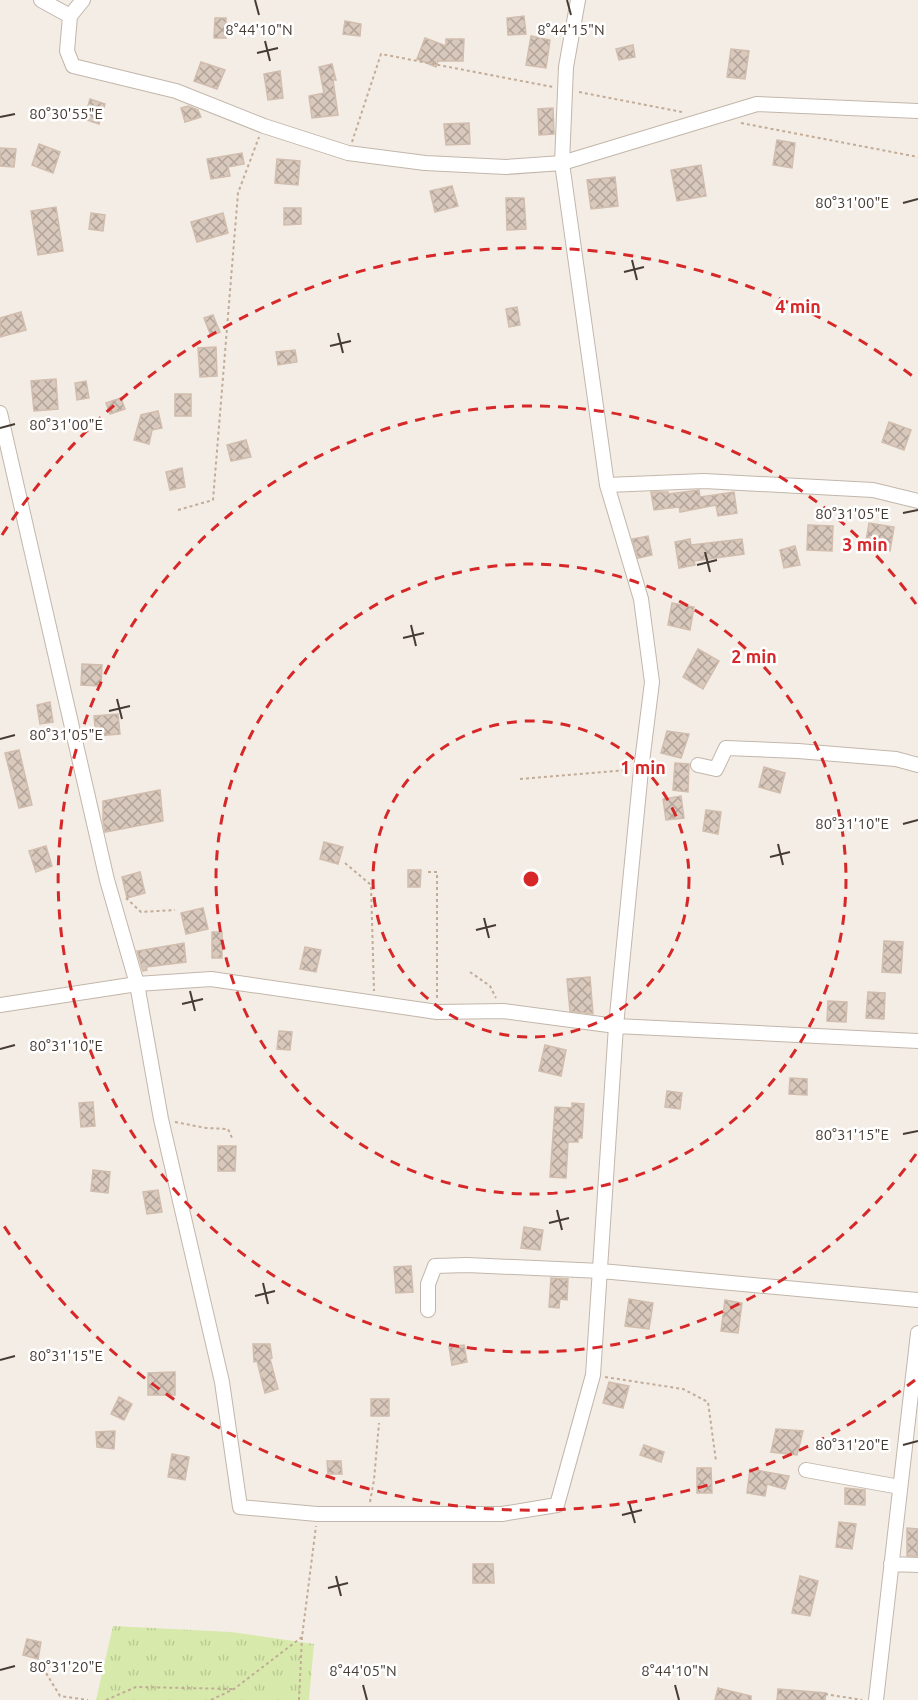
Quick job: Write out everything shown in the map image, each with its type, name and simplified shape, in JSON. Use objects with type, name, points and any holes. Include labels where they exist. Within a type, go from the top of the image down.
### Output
[{"type":"street","points":[[41,0],[70,16]]},
{"type":"street","points":[[83,0],[70,16],[67,51],[73,66],[176,91],[264,126],[348,153],[425,163],[506,167],[562,163],[757,104],[918,111]]},
{"type":"street","points":[[0,413],[107,880],[136,984],[161,1119],[222,1382],[240,1507],[317,1514],[502,1514],[557,1505],[593,1375],[616,1026],[652,682],[640,599],[607,485],[562,163],[566,67],[578,0]]},
{"type":"street","points":[[607,485],[704,481],[873,490],[918,501]]},
{"type":"street","points":[[698,765],[716,769],[726,748],[896,759],[918,765]]},
{"type":"street","points":[[0,1005],[136,984],[211,979],[437,1012],[503,1011],[616,1026],[918,1041]]},
{"type":"street","points":[[428,1310],[428,1284],[435,1266],[467,1265],[601,1271],[918,1300]]},
{"type":"street","points":[[876,1700],[918,1333]]},
{"type":"street","points":[[806,1470],[900,1487]]},
{"type":"street","points":[[891,1564],[918,1565]]},
{"type":"path","points":[[348,153],[381,54],[556,87]]},
{"type":"path","points":[[580,92],[685,112]]},
{"type":"path","points":[[731,121],[918,157]]},
{"type":"path","points":[[178,510],[213,500],[238,193],[264,126]]},
{"type":"path","points":[[520,779],[641,770]]},
{"type":"path","points":[[345,863],[371,885],[374,1003]]},
{"type":"path","points":[[428,872],[437,872],[437,1012]]},
{"type":"path","points":[[124,896],[141,912],[175,909]]},
{"type":"path","points":[[470,972],[490,986],[503,1011]]},
{"type":"path","points":[[161,1119],[206,1128],[228,1129],[233,1140]]},
{"type":"path","points":[[593,1375],[683,1389],[708,1401],[716,1461]]},
{"type":"path","points":[[368,1514],[374,1480],[379,1423]]},
{"type":"path","points":[[299,1700],[302,1637],[317,1514]]},
{"type":"path","points":[[211,1700],[234,1689],[302,1637]]},
{"type":"path","points":[[43,1668],[60,1696],[88,1700]]},
{"type":"path","points":[[106,1700],[135,1687],[234,1689]]},
{"type":"path","points":[[825,1694],[862,1700]]},
{"type":"green space","points":[[113,1626],[231,1632],[314,1644],[309,1700],[96,1700]]},
{"type":"building","points":[[524,16],[526,34],[508,35],[507,18]]},
{"type":"building","points":[[215,18],[226,18],[226,38],[214,38]]},
{"type":"building","points":[[345,21],[361,24],[360,36],[343,34]]},
{"type":"building","points":[[531,36],[550,40],[546,68],[526,65]]},
{"type":"building","points":[[425,38],[446,46],[446,39],[464,39],[463,61],[438,61],[436,67],[417,59]]},
{"type":"building","points":[[633,45],[635,57],[619,60],[616,49]]},
{"type":"building","points":[[731,49],[749,51],[745,79],[727,77]]},
{"type":"building","points":[[201,62],[225,70],[217,89],[194,81]]},
{"type":"building","points":[[332,64],[336,80],[333,80],[338,115],[312,118],[309,96],[324,93],[319,67]]},
{"type":"building","points":[[280,71],[283,98],[268,100],[264,74]]},
{"type":"building","points":[[90,99],[105,104],[99,124],[84,119]]},
{"type":"building","points":[[188,106],[198,110],[201,117],[185,122],[181,108]]},
{"type":"building","points":[[553,108],[554,134],[539,135],[538,109]]},
{"type":"building","points":[[469,123],[470,144],[446,145],[444,124]]},
{"type":"building","points":[[777,140],[795,143],[792,168],[773,165]]},
{"type":"building","points":[[39,144],[60,152],[53,173],[32,165]]},
{"type":"building","points":[[0,148],[16,149],[14,167],[0,166]]},
{"type":"building","points":[[242,153],[244,164],[228,167],[230,176],[211,179],[207,159]]},
{"type":"building","points":[[277,159],[300,161],[298,185],[275,183]]},
{"type":"building","points":[[701,165],[706,196],[677,201],[671,170]]},
{"type":"building","points":[[615,177],[618,206],[591,209],[587,180]]},
{"type":"building","points":[[452,186],[458,206],[435,212],[430,191]]},
{"type":"building","points":[[506,198],[524,198],[526,229],[507,230]]},
{"type":"building","points":[[56,207],[63,251],[38,255],[31,211]]},
{"type":"building","points":[[284,208],[301,208],[301,224],[284,225]]},
{"type":"building","points":[[91,213],[105,215],[103,231],[89,229]]},
{"type":"building","points":[[223,213],[228,233],[197,242],[191,222]]},
{"type":"building","points":[[517,307],[520,325],[509,327],[506,309]]},
{"type":"building","points":[[21,312],[26,330],[0,337],[0,318]]},
{"type":"building","points":[[213,315],[220,332],[211,336],[204,318]]},
{"type":"building","points":[[216,347],[217,376],[200,377],[198,348]]},
{"type":"building","points":[[295,350],[297,362],[278,365],[276,352]]},
{"type":"building","points":[[56,379],[58,409],[34,411],[31,381]]},
{"type":"building","points":[[86,381],[89,398],[77,400],[75,383]]},
{"type":"building","points":[[175,394],[191,394],[191,416],[175,416]]},
{"type":"building","points":[[121,398],[125,409],[110,414],[106,403]]},
{"type":"building","points":[[158,411],[162,428],[152,430],[149,444],[134,440],[141,415]]},
{"type":"building","points":[[889,422],[911,430],[904,450],[882,442]]},
{"type":"building","points":[[246,440],[251,457],[231,461],[227,445]]},
{"type":"building","points":[[182,468],[185,487],[170,490],[166,472]]},
{"type":"building","points":[[699,490],[700,497],[734,492],[737,513],[718,516],[716,505],[680,512],[679,507],[654,510],[651,492],[668,492],[668,494]]},
{"type":"building","points":[[869,523],[894,527],[890,551],[865,547]]},
{"type":"building","points":[[808,525],[833,526],[832,551],[807,550]]},
{"type":"building","points":[[648,536],[652,555],[638,558],[632,539]]},
{"type":"building","points":[[690,539],[691,545],[742,539],[744,554],[694,561],[695,565],[679,568],[675,542]]},
{"type":"building","points":[[795,546],[800,565],[784,568],[780,550]]},
{"type":"building","points":[[672,603],[694,607],[690,630],[668,625]]},
{"type":"building","points":[[698,649],[719,661],[703,689],[683,677]]},
{"type":"building","points":[[82,664],[102,665],[101,686],[81,685]]},
{"type":"building","points":[[50,702],[53,722],[40,724],[37,705]]},
{"type":"building","points":[[118,714],[120,734],[96,736],[94,716]]},
{"type":"building","points":[[667,731],[689,734],[681,758],[661,753]]},
{"type":"building","points":[[19,750],[32,805],[19,808],[5,753]]},
{"type":"building","points":[[675,763],[689,764],[688,792],[673,790]]},
{"type":"building","points":[[764,767],[785,773],[780,793],[759,787]]},
{"type":"building","points":[[160,790],[163,821],[105,832],[103,801]]},
{"type":"building","points":[[681,796],[684,818],[666,820],[663,799]]},
{"type":"building","points":[[706,810],[721,812],[718,834],[703,831]]},
{"type":"building","points":[[324,842],[343,847],[338,864],[320,859]]},
{"type":"building","points":[[46,846],[52,866],[36,872],[29,851]]},
{"type":"building","points":[[408,870],[421,870],[420,887],[408,887]]},
{"type":"building","points":[[140,872],[145,893],[127,898],[122,877]]},
{"type":"building","points":[[203,908],[208,929],[186,934],[181,913]]},
{"type":"building","points":[[212,932],[222,932],[222,958],[212,958]]},
{"type":"building","points":[[884,941],[903,942],[901,973],[882,972]]},
{"type":"building","points":[[184,943],[186,962],[146,967],[147,970],[143,971],[137,951]]},
{"type":"building","points":[[305,947],[321,950],[316,972],[300,969]]},
{"type":"building","points":[[590,977],[593,1014],[570,1011],[567,979]]},
{"type":"building","points":[[868,992],[885,993],[884,1019],[866,1018]]},
{"type":"building","points":[[828,1001],[847,1002],[846,1022],[827,1021]]},
{"type":"building","points":[[279,1031],[292,1032],[290,1050],[277,1049]]},
{"type":"building","points":[[545,1045],[566,1050],[561,1076],[539,1071]]},
{"type":"building","points":[[790,1078],[807,1079],[807,1095],[789,1094]]},
{"type":"building","points":[[667,1091],[682,1093],[680,1109],[665,1107]]},
{"type":"building","points":[[93,1102],[95,1126],[81,1127],[79,1103]]},
{"type":"building","points":[[572,1103],[584,1104],[582,1138],[578,1138],[578,1142],[568,1142],[566,1178],[550,1177],[555,1107],[572,1108]]},
{"type":"building","points":[[218,1146],[236,1146],[235,1171],[218,1171]]},
{"type":"building","points":[[93,1170],[110,1172],[108,1193],[91,1191]]},
{"type":"building","points":[[158,1190],[162,1212],[147,1214],[143,1192]]},
{"type":"building","points":[[524,1227],[543,1230],[540,1250],[521,1248]]},
{"type":"building","points":[[411,1266],[413,1292],[396,1293],[394,1267]]},
{"type":"building","points":[[551,1278],[568,1279],[567,1300],[560,1299],[559,1308],[549,1307]]},
{"type":"building","points":[[629,1299],[653,1303],[649,1329],[625,1326]]},
{"type":"building","points":[[725,1300],[742,1303],[738,1333],[721,1331]]},
{"type":"building","points":[[253,1344],[270,1344],[272,1358],[270,1359],[278,1389],[265,1393],[257,1361],[254,1362]]},
{"type":"building","points":[[464,1345],[467,1362],[452,1365],[449,1347]]},
{"type":"building","points":[[175,1372],[175,1395],[148,1395],[148,1373]]},
{"type":"building","points":[[609,1382],[629,1386],[623,1408],[603,1403]]},
{"type":"building","points":[[119,1397],[132,1404],[124,1420],[111,1414]]},
{"type":"building","points":[[371,1399],[389,1399],[389,1416],[371,1416]]},
{"type":"building","points":[[776,1429],[803,1431],[797,1455],[771,1452]]},
{"type":"building","points":[[115,1431],[114,1449],[97,1447],[96,1432]]},
{"type":"building","points":[[644,1445],[664,1452],[661,1462],[640,1455]]},
{"type":"building","points":[[172,1454],[189,1457],[185,1480],[168,1477]]},
{"type":"building","points":[[327,1461],[341,1461],[342,1474],[328,1474]]},
{"type":"building","points":[[697,1468],[711,1468],[712,1493],[697,1493]]},
{"type":"building","points":[[750,1469],[789,1476],[785,1489],[767,1484],[765,1496],[747,1493]]},
{"type":"building","points":[[845,1488],[865,1490],[865,1505],[845,1504]]},
{"type":"building","points":[[839,1522],[856,1524],[852,1549],[836,1547]]},
{"type":"building","points":[[907,1528],[918,1529],[918,1556],[907,1556]]},
{"type":"building","points":[[473,1564],[493,1564],[494,1583],[473,1583]]},
{"type":"building","points":[[800,1576],[818,1581],[810,1616],[792,1613]]},
{"type":"building","points":[[27,1639],[41,1642],[38,1659],[23,1655]]},
{"type":"building","points":[[718,1688],[751,1696],[751,1700],[715,1700]]},
{"type":"building","points":[[778,1689],[826,1693],[825,1700],[777,1700]]}]
